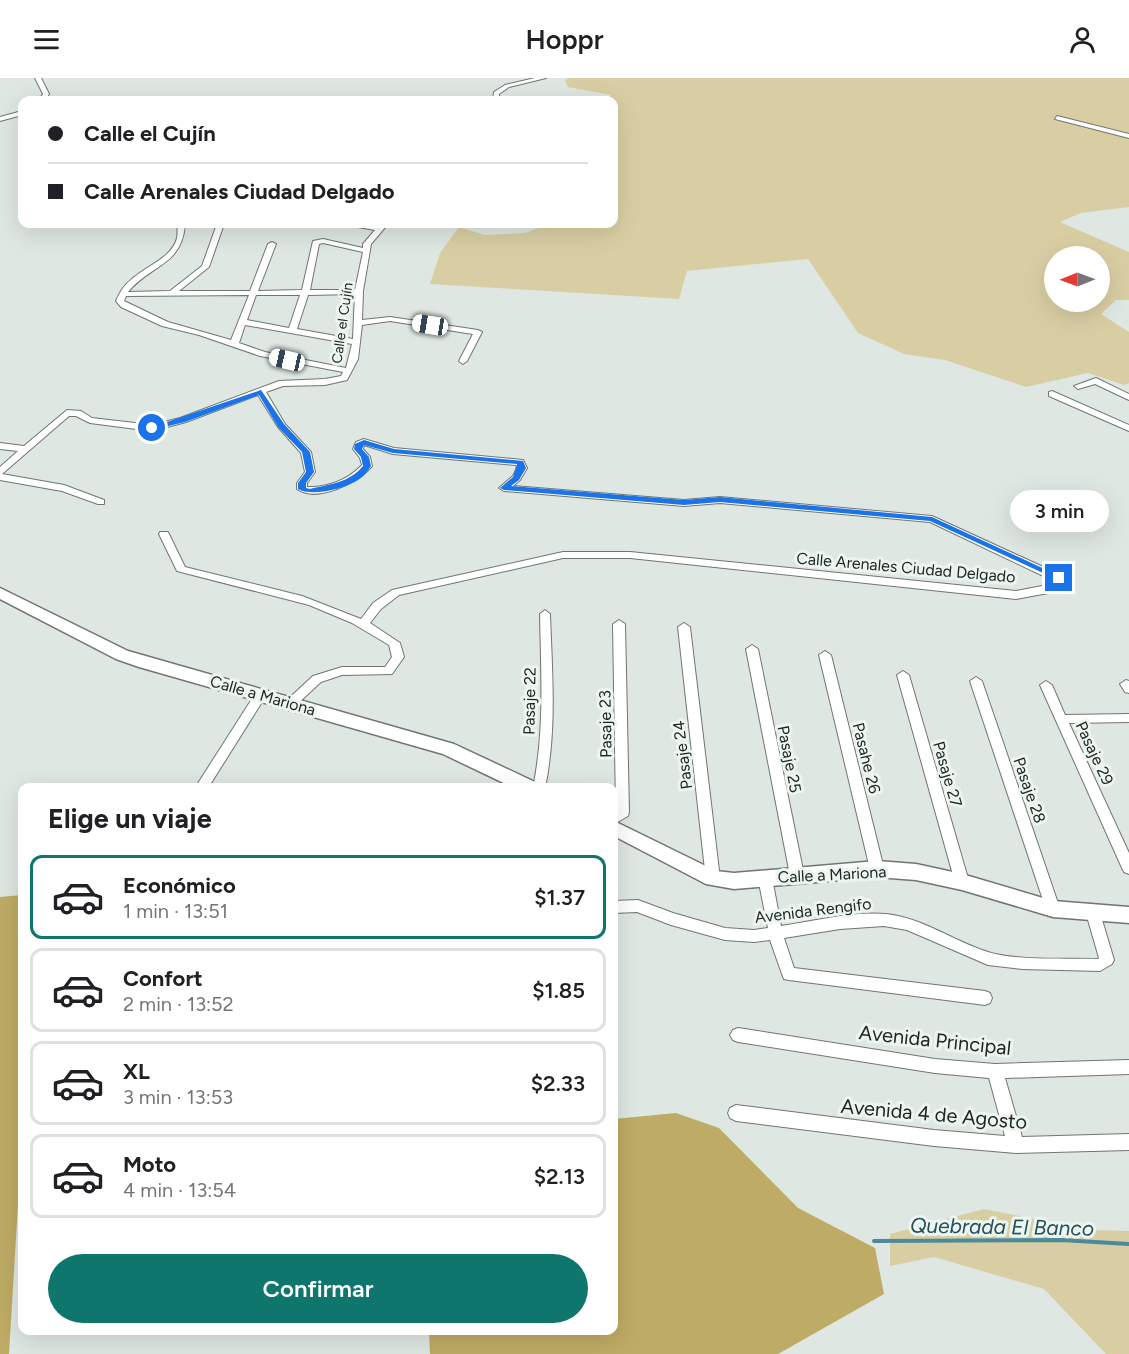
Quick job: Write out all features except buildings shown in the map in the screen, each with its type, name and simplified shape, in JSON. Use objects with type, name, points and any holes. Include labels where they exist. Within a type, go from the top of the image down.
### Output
[{"type":"main road","name":"Calle a Mariona","points":[[0,593],[122,654],[448,749],[520,783]]},
{"type":"main road","name":"Calle a Mariona","points":[[618,830],[713,879],[734,880],[877,869],[916,872],[962,882],[1053,909],[1093,914],[1129,915]]},
{"type":"street","points":[[38,78],[46,94],[45,96]]},
{"type":"street","points":[[496,96],[496,93],[504,87],[543,78]]},
{"type":"street","points":[[0,119],[18,114]]},
{"type":"street","points":[[1057,118],[1129,136]]},
{"type":"street","points":[[181,228],[182,233],[175,250],[122,294],[120,300],[123,305],[165,324],[287,360],[349,371]]},
{"type":"street","points":[[171,294],[205,267],[219,228]]},
{"type":"street","name":"Calle el Cujín","points":[[0,472],[62,416],[72,412],[90,420],[152,428],[183,420],[285,382],[337,381],[346,377],[356,342],[359,292],[367,244],[380,228]]},
{"type":"street","points":[[292,331],[305,293],[318,242],[367,251]]},
{"type":"street","points":[[234,344],[272,244]]},
{"type":"street","points":[[122,294],[359,292]]},
{"type":"street","points":[[358,323],[390,319],[478,332],[463,361]]},
{"type":"street","points":[[243,322],[356,342]]},
{"type":"street","points":[[1078,386],[1096,381],[1129,397]]},
{"type":"street","name":"Calle Arenales Ciudad Delgado","points":[[261,392],[280,425],[306,452],[310,472],[302,483],[302,489],[322,490],[358,477],[367,466],[365,457],[358,449],[359,444],[364,442],[393,451],[520,462],[522,468],[517,478],[504,488],[684,502],[720,500],[932,519],[1059,578],[1064,583],[1060,588],[1016,595],[630,555],[563,555],[396,592],[377,606],[364,623]]},
{"type":"street","points":[[1052,394],[1128,427]]},
{"type":"street","points":[[0,446],[25,449]]},
{"type":"street","points":[[0,477],[64,488],[101,502]]},
{"type":"street","points":[[164,534],[181,569],[211,580],[286,595],[364,623],[394,643],[398,657],[388,671],[342,671],[317,680],[291,703]]},
{"type":"street","name":"Pasaje 22","points":[[540,783],[543,772],[547,700],[545,614]]},
{"type":"street","name":"Pasaje 23","points":[[618,816],[623,812],[620,624]]},
{"type":"street","name":"Pasaje 24","points":[[684,627],[713,879]]},
{"type":"street","name":"Pasaje 25","points":[[752,649],[797,875]]},
{"type":"street","name":"Pasahe 26","points":[[825,656],[877,869]]},
{"type":"street","name":"Pasaje 27","points":[[903,675],[962,882]]},
{"type":"street","name":"Pasaje 28","points":[[976,681],[1053,909]]},
{"type":"street","name":"Pasaje 29","points":[[1046,685],[1129,868]]},
{"type":"street","points":[[204,783],[261,694]]},
{"type":"street","points":[[1061,719],[1129,718]]},
{"type":"street","points":[[765,878],[776,935],[789,974],[985,998]]},
{"type":"street","name":"Avenida Rengifo","points":[[618,907],[638,906],[671,920],[725,934],[776,935],[840,923],[884,921],[909,924],[988,959],[1030,964],[1100,965],[1107,960],[1106,951],[1093,914]]},
{"type":"street","name":"Avenida Principal","points":[[738,1035],[935,1066],[995,1071],[1129,1067]]},
{"type":"street","points":[[995,1071],[1016,1145]]},
{"type":"street","name":"Avenida 4 de Agosto","points":[[736,1113],[934,1138],[1016,1145],[1129,1142]]},
{"type":"shaded area","points":[[569,78],[1129,78],[1129,207],[1081,213],[1060,222],[1129,252],[1129,300],[1116,300],[1110,306],[1110,246],[1044,246],[1044,312],[1103,312],[1101,314],[1129,332],[1129,383],[1124,385],[1088,373],[1026,387],[945,360],[904,354],[858,333],[808,259],[687,271],[679,299],[430,284],[440,253],[458,228],[485,235],[525,233],[538,228],[618,228],[618,96],[568,87],[565,80]]},
{"type":"shaded area","points":[[18,895],[18,1205],[9,1354],[0,1354],[0,897]]},
{"type":"shaded area","points":[[676,1113],[719,1128],[798,1208],[875,1248],[884,1294],[778,1354],[430,1354],[429,1335],[618,1335],[618,1119]]},
{"type":"shaded area","points":[[984,1209],[1090,1230],[1129,1231],[1129,1354],[1106,1354],[1044,1289],[934,1257],[890,1266],[890,1234]]},
{"type":"waterway","name":"Quebrada El Banco","points":[[874,1241],[1061,1240],[1129,1244]]},
{"type":"route","points":[[152,428],[183,420],[230,401],[261,392],[280,425],[306,452],[310,472],[302,483],[302,489],[310,491],[322,490],[358,477],[367,466],[365,457],[358,449],[359,444],[364,442],[393,451],[520,462],[522,468],[517,478],[504,488],[684,502],[720,500],[932,519],[1059,578]]}]
